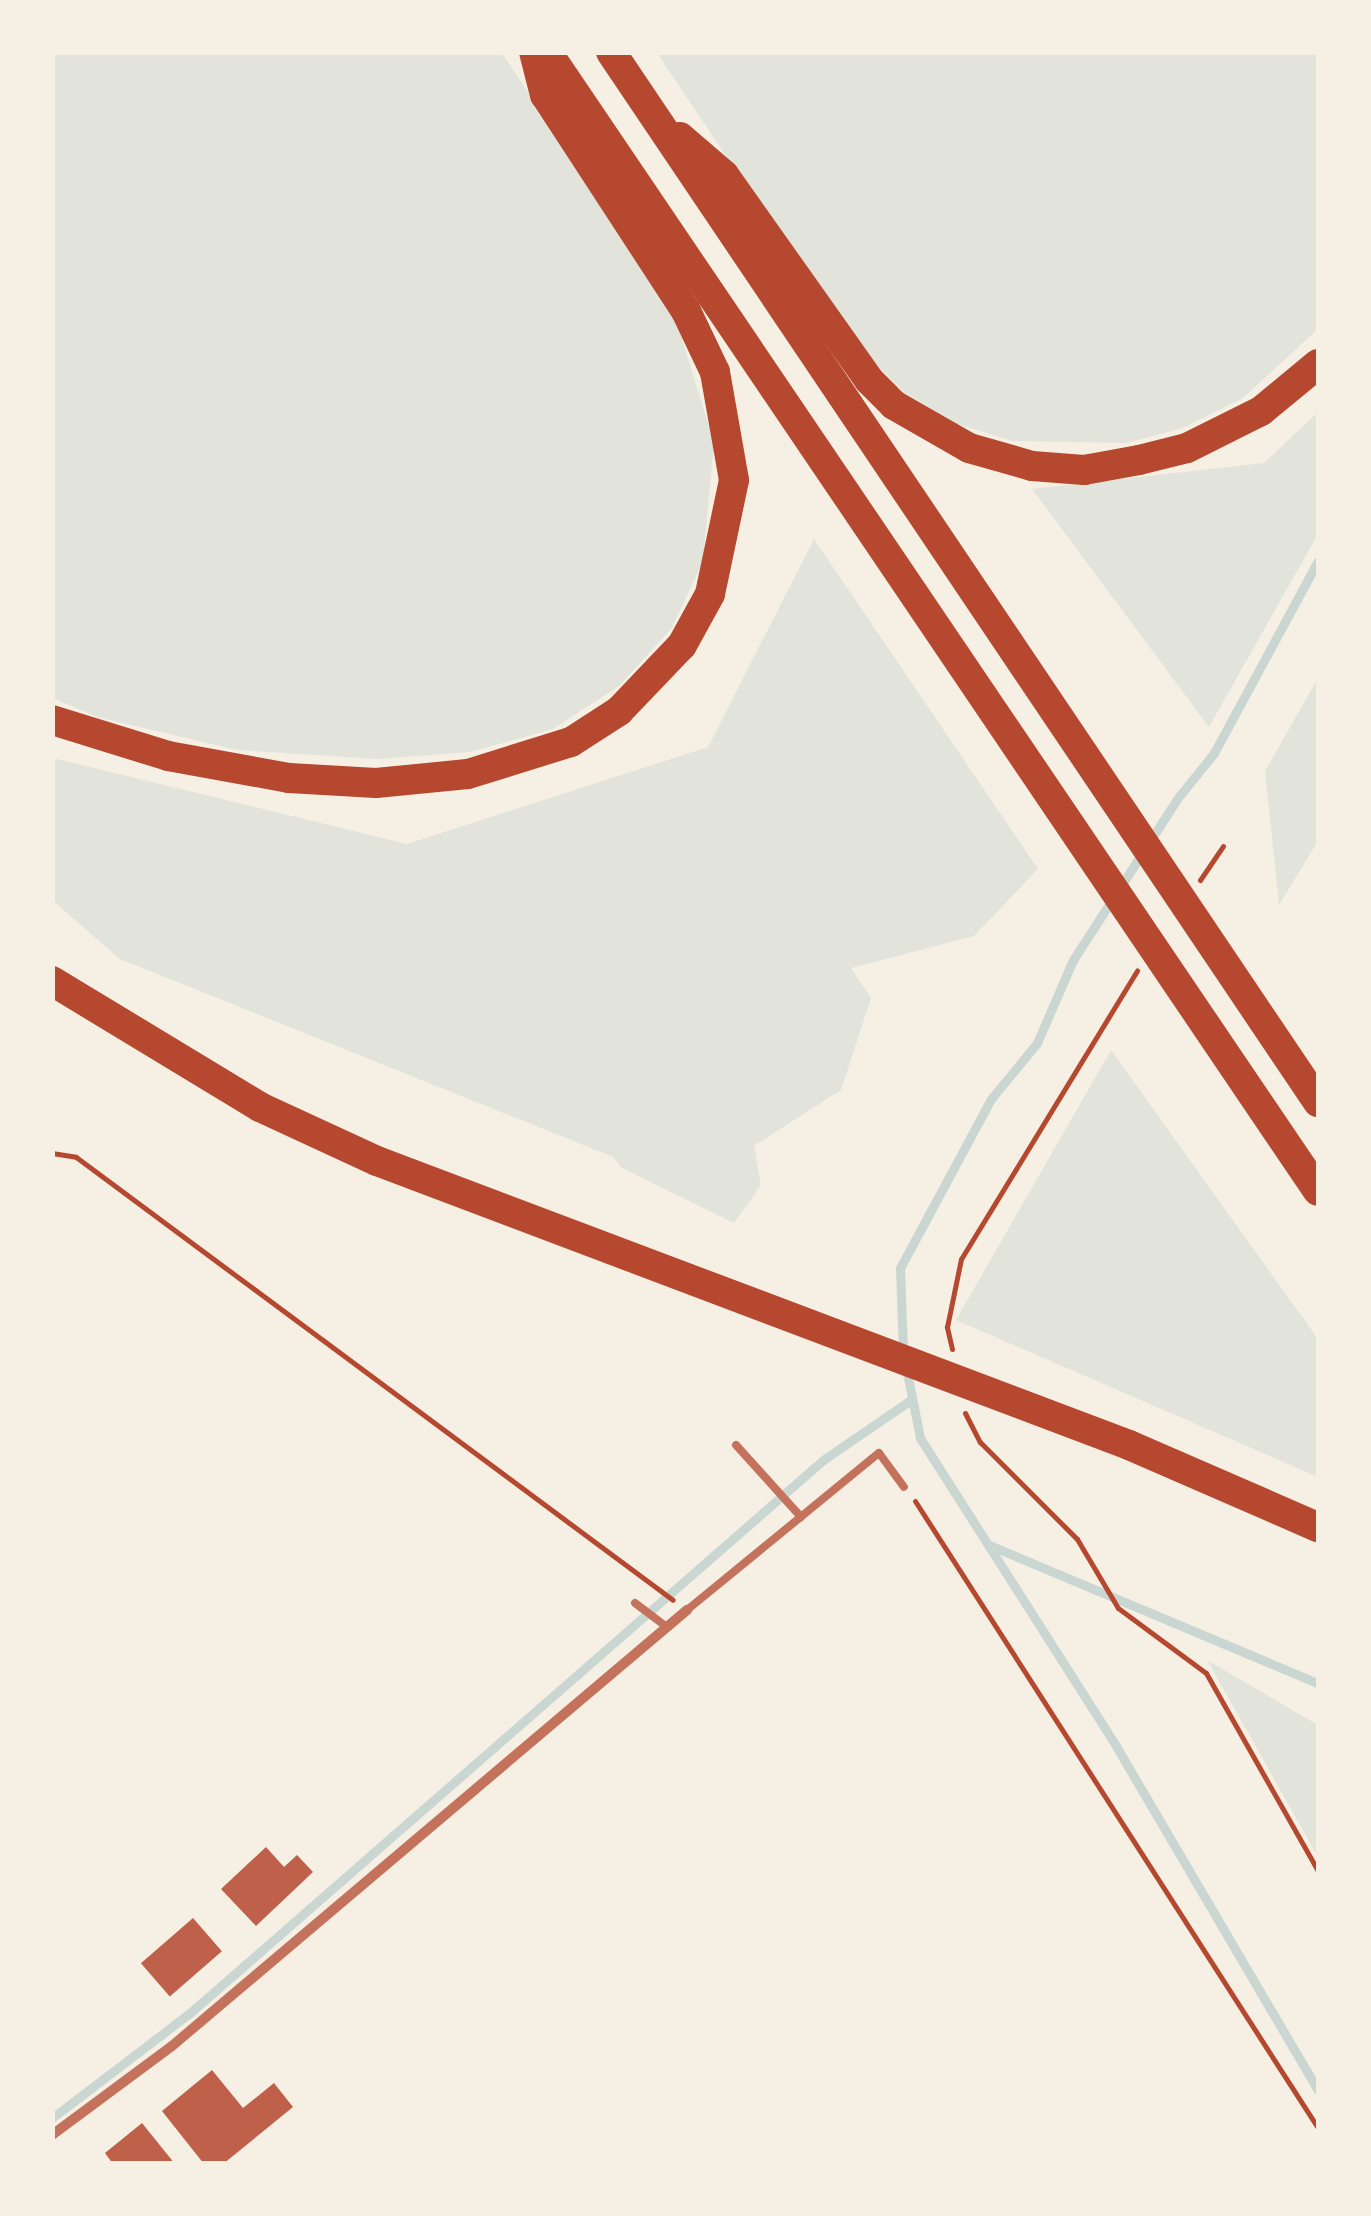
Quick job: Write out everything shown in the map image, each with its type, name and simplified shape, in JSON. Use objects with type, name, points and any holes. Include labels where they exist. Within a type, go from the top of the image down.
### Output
[{"type":"highway","points":[[52,720],[168,756],[289,778],[376,783],[468,774],[571,742],[619,712],[682,644],[710,594],[734,480],[716,372],[686,311],[545,95],[534,52]]},
{"type":"highway","points":[[547,52],[1078,845],[1318,1191]]},
{"type":"highway","points":[[611,52],[1110,796],[1193,907],[1318,1102]]},
{"type":"highway","points":[[656,118],[724,175],[869,380],[894,404],[969,448],[1032,466],[1084,470],[1140,460],[1187,448],[1262,411],[1318,364]]},
{"type":"highway","points":[[52,982],[260,1107],[377,1161],[828,1332],[972,1396],[1318,1527]]},
{"type":"street","points":[[52,2135],[172,2046],[686,1610]]},
{"type":"lane","points":[[736,1445],[798,1514]]},
{"type":"lane","points":[[686,1610],[798,1514],[880,1453],[904,1487]]},
{"type":"lane","points":[[635,1603],[666,1626]]},
{"type":"path","points":[[1193,907],[1222,846]]},
{"type":"path","points":[[955,1364],[947,1327],[961,1259],[1159,964]]},
{"type":"path","points":[[52,1153],[76,1157],[686,1610]]},
{"type":"path","points":[[972,1396],[980,1442],[1077,1539],[1118,1608],[1206,1673],[1318,1871]]},
{"type":"path","points":[[904,1487],[1318,2128]]},
{"type":"shaded area","points":[[52,53],[502,53],[675,316],[714,443],[703,561],[672,628],[619,686],[553,729],[470,752],[377,759],[237,750],[97,717],[53,698]]},
{"type":"shaded area","points":[[657,53],[1318,53],[1318,329],[1243,398],[1183,428],[1126,443],[1012,441],[954,423],[903,391],[867,355],[813,286]]},
{"type":"shaded area","points":[[1318,412],[1318,534],[1209,727],[1032,489],[1264,463]]},
{"type":"shaded area","points":[[814,539],[1038,869],[974,936],[851,968],[871,998],[841,1090],[754,1146],[761,1185],[734,1223],[622,1168],[613,1157],[120,959],[53,901],[53,758],[407,844],[708,747]]},
{"type":"shaded area","points":[[1318,678],[1318,841],[1279,905],[1265,771]]},
{"type":"shaded area","points":[[1111,1050],[1318,1339],[1318,1477],[956,1320]]},
{"type":"shaded area","points":[[1207,1660],[1318,1725],[1318,1857]]},
{"type":"building","points":[[266,1847],[284,1867],[297,1855],[313,1872],[256,1926],[221,1889]]},
{"type":"building","points":[[193,1918],[222,1951],[170,1996],[141,1963]]},
{"type":"building","points":[[212,2070],[243,2108],[274,2083],[293,2107],[223,2164],[204,2164],[162,2111]]},
{"type":"building","points":[[142,2123],[175,2164],[113,2164],[105,2153]]},
{"type":"waterway","points":[[903,1351],[900,1268],[991,1099],[1037,1043],[1073,960],[1177,799],[1214,753],[1318,561]]},
{"type":"waterway","points":[[906,1367],[920,1438],[1116,1746],[1318,2090]]},
{"type":"waterway","points":[[52,2118],[191,2012],[823,1460],[912,1399]]},
{"type":"waterway","points":[[989,1545],[1318,1683]]}]
